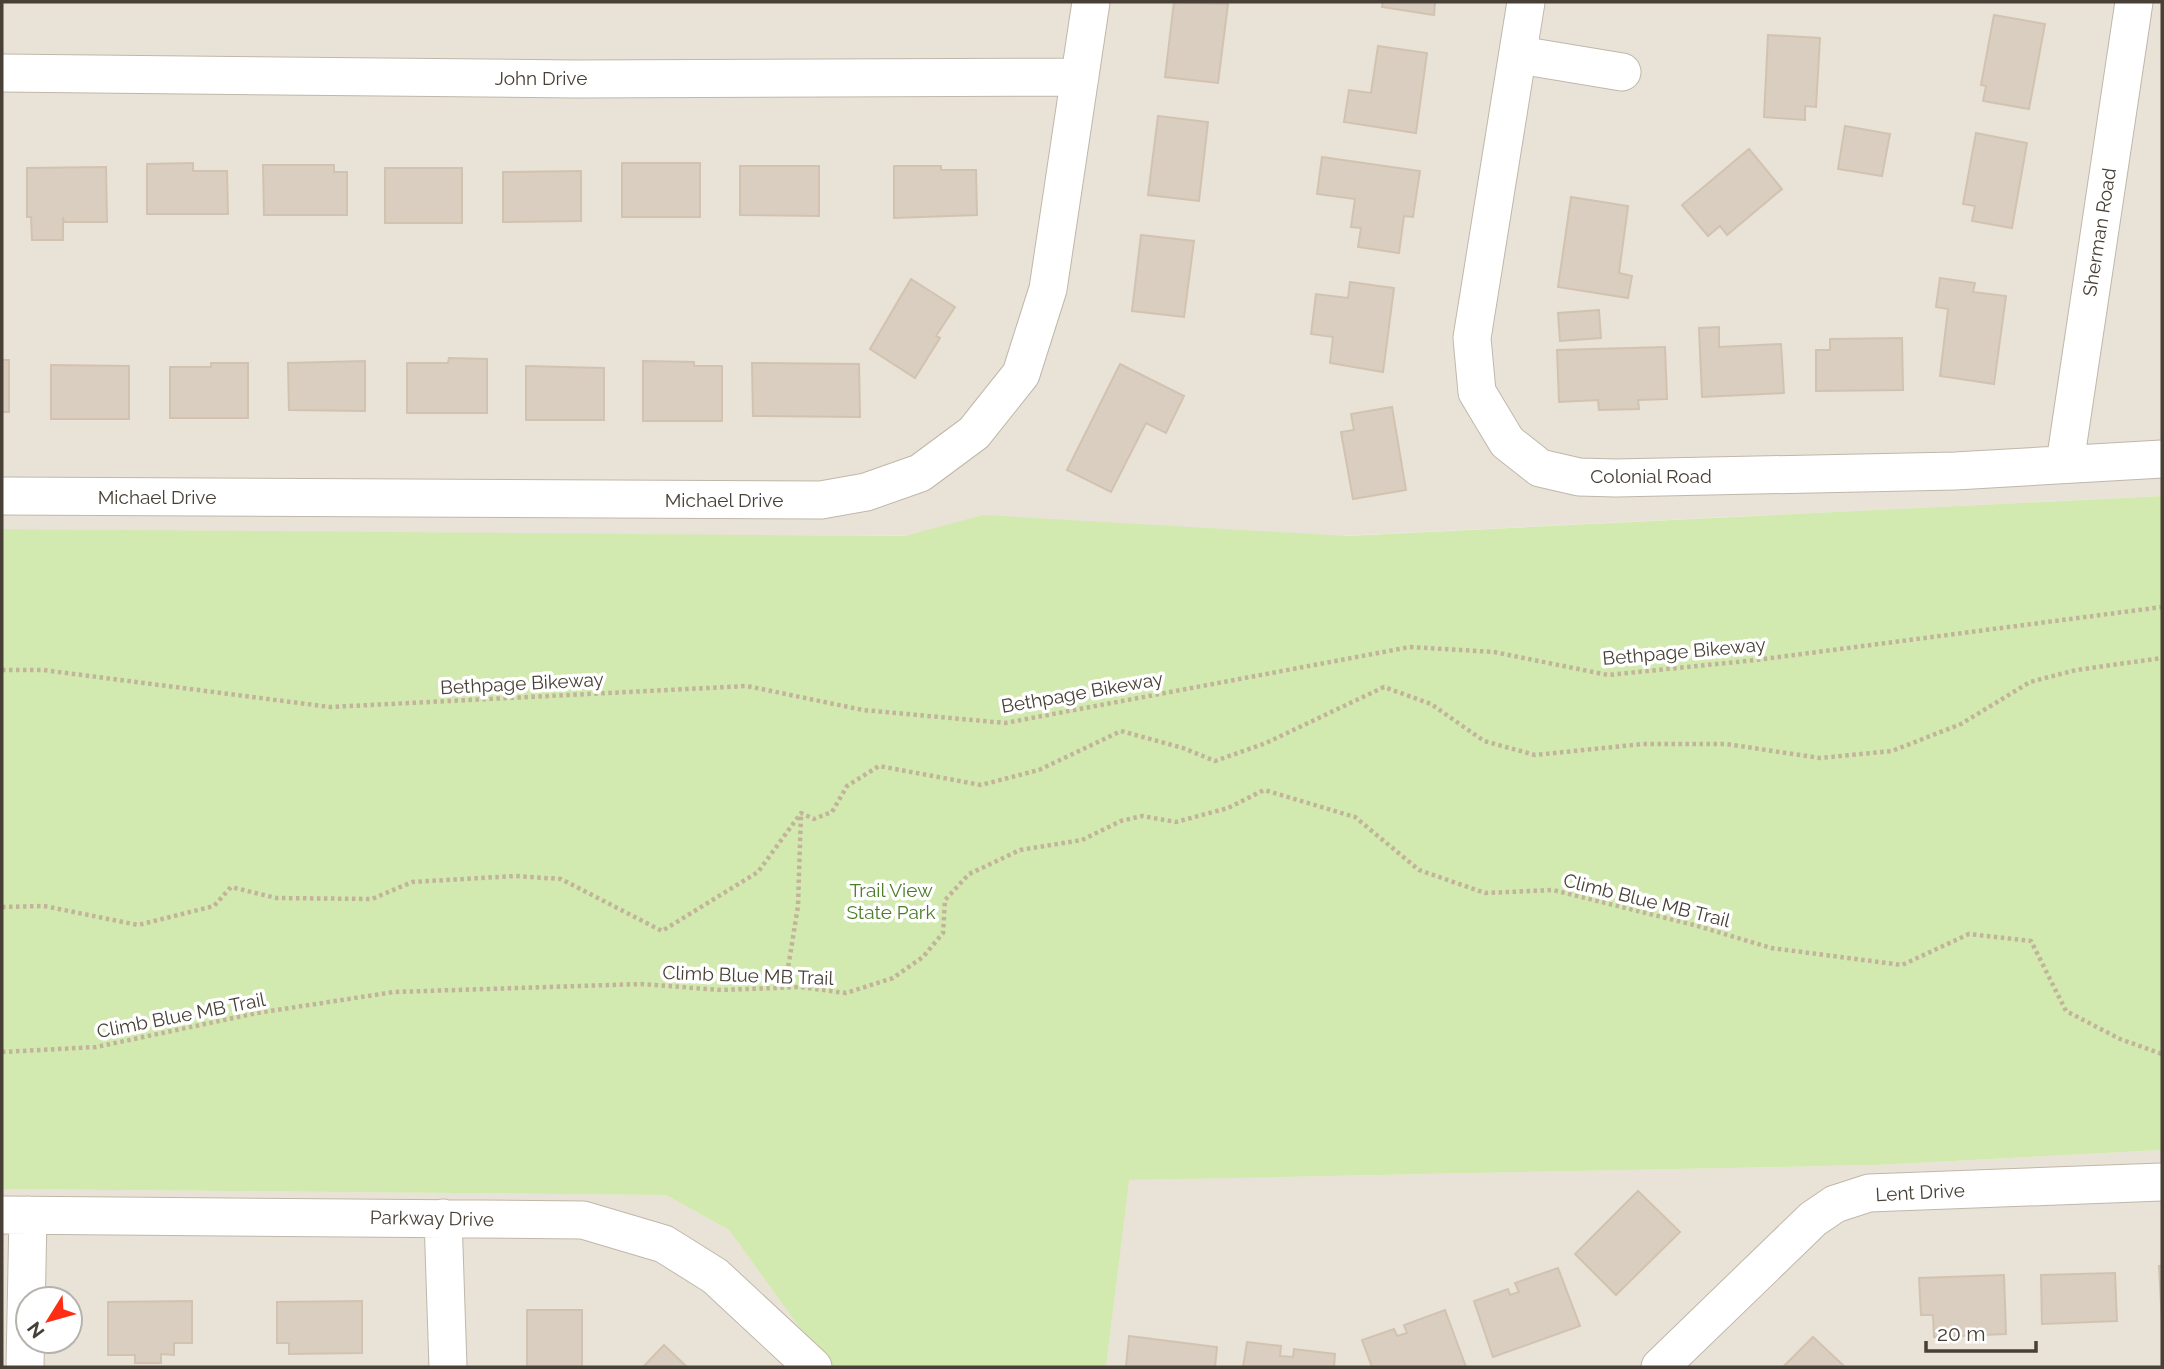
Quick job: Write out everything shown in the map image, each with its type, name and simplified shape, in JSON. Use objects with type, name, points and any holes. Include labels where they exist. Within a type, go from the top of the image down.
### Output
[{"type":"street","name":"Michael Drive","points":[[2,496],[821,500],[866,492],[920,473],[974,433],[1021,374],[1048,289],[1091,2]]},
{"type":"street","name":"Colonial Road","points":[[1526,2],[1520,55],[1472,338],[1477,391],[1507,442],[1540,468],[1579,477],[1616,478],[1955,471],[2162,459]]},
{"type":"street","name":"Sherman Road","points":[[2065,463],[2134,2]]},
{"type":"street","points":[[1520,55],[1622,72]]},
{"type":"street","name":"John Drive","points":[[2,73],[576,79],[1080,76]]},
{"type":"street","name":"Lent Drive","points":[[1660,1367],[1812,1219],[1835,1204],[1869,1194],[2162,1182]]},
{"type":"street","points":[[15,1215],[25,1367]]},
{"type":"street","name":"Parkway Drive","points":[[15,1215],[583,1220],[664,1244],[715,1276],[813,1367]]},
{"type":"street","points":[[443,1217],[448,1367]]},
{"type":"path","name":"Bethpage Bikeway","points":[[2,670],[43,670],[330,707],[747,686],[863,710],[1005,723],[1410,647],[1494,652],[1608,675],[1756,660],[2162,607]]},
{"type":"path","points":[[801,813],[814,819],[832,812],[847,786],[879,766],[981,785],[1039,770],[1121,731],[1183,748],[1215,761],[1266,743],[1384,687],[1431,704],[1484,741],[1535,755],[1643,744],[1726,744],[1820,758],[1892,751],[1961,724],[2030,682],[2076,670],[2162,658]]},
{"type":"path","name":"Climb Blue MB Trail","points":[[2,1052],[96,1047],[284,1008],[394,992],[641,984],[721,990],[785,987],[846,993],[893,978],[923,957],[943,933],[945,900],[969,874],[1020,850],[1082,840],[1121,821],[1142,816],[1177,821],[1228,808],[1264,790],[1355,817],[1419,870],[1485,893],[1553,890],[1694,925],[1771,948],[1902,965],[1969,934],[2031,941],[2066,1011],[2120,1039],[2162,1054]]},
{"type":"path","points":[[2,907],[44,906],[138,925],[215,906],[231,887],[276,898],[372,900],[412,883],[516,876],[561,879],[662,931],[758,872],[801,813]]},
{"type":"path","points":[[785,987],[798,906],[801,813]]},
{"type":"shaded area","points":[[2,2],[2162,2],[2162,496],[1320,537],[334,534],[2,529]]},
{"type":"shaded area","points":[[2162,1150],[2162,1367],[1106,1367],[1128,1180],[1877,1165]]},
{"type":"shaded area","points":[[2,1189],[666,1195],[729,1230],[828,1367],[2,1367]]},
{"type":"green space","name":"Trail View State Park","points":[[2162,496],[2162,1150],[1877,1165],[1129,1180],[1106,1367],[828,1367],[729,1230],[666,1195],[2,1189],[2,529],[905,536],[983,515],[1347,536]]},
{"type":"building","points":[[1174,2],[1228,4],[1218,83],[1165,77]]},
{"type":"building","points":[[1383,2],[1435,2],[1434,15],[1382,7]]},
{"type":"building","points":[[1994,15],[2045,24],[2029,109],[1983,101],[1986,86],[1981,85]]},
{"type":"building","points":[[1768,35],[1820,38],[1816,107],[1805,106],[1805,120],[1764,117]]},
{"type":"building","points":[[1378,46],[1427,53],[1416,133],[1344,122],[1349,90],[1371,93]]},
{"type":"building","points":[[1158,116],[1208,122],[1199,201],[1148,195]]},
{"type":"building","points":[[1845,126],[1890,134],[1882,176],[1838,169]]},
{"type":"building","points":[[1976,133],[2027,143],[2012,228],[1972,221],[1975,206],[1963,204]]},
{"type":"building","points":[[1749,149],[1782,189],[1727,235],[1720,226],[1708,236],[1682,205]]},
{"type":"building","points":[[1322,157],[1420,171],[1413,217],[1404,216],[1399,253],[1358,247],[1361,228],[1351,227],[1355,199],[1317,194]]},
{"type":"building","points":[[193,163],[193,171],[227,171],[228,214],[147,214],[147,164]]},
{"type":"building","points":[[622,163],[700,163],[700,217],[622,217]]},
{"type":"building","points":[[263,165],[334,165],[334,172],[347,172],[347,215],[264,215]]},
{"type":"building","points":[[740,166],[819,166],[819,216],[740,215]]},
{"type":"building","points":[[894,166],[941,166],[941,170],[976,170],[977,215],[894,218]]},
{"type":"building","points":[[106,167],[107,222],[64,222],[63,217],[63,240],[32,240],[31,217],[27,217],[27,168]]},
{"type":"building","points":[[385,168],[462,168],[462,223],[385,223]]},
{"type":"building","points":[[581,171],[581,221],[503,222],[503,172]]},
{"type":"building","points":[[1571,197],[1628,206],[1619,273],[1632,276],[1628,298],[1558,287]]},
{"type":"building","points":[[1141,235],[1194,241],[1184,317],[1132,311]]},
{"type":"building","points":[[1940,278],[1975,283],[1973,292],[2006,296],[1994,384],[1940,376],[1948,309],[1936,307]]},
{"type":"building","points":[[911,279],[955,307],[936,336],[940,338],[915,378],[870,349]]},
{"type":"building","points":[[1350,282],[1394,288],[1383,372],[1330,363],[1333,337],[1311,334],[1316,294],[1348,298]]},
{"type":"building","points":[[1599,310],[1601,338],[1560,341],[1558,313]]},
{"type":"building","points":[[1719,327],[1719,347],[1781,344],[1784,393],[1702,397],[1699,328]]},
{"type":"building","points":[[1902,338],[1903,390],[1816,391],[1816,350],[1830,350],[1830,339]]},
{"type":"building","points":[[1665,347],[1667,399],[1638,400],[1639,409],[1599,410],[1598,400],[1559,402],[1557,350]]},
{"type":"building","points":[[449,358],[487,359],[487,413],[407,413],[407,363],[448,363]]},
{"type":"building","points":[[2,360],[9,360],[9,412],[2,412]]},
{"type":"building","points":[[365,361],[365,411],[289,410],[288,363]]},
{"type":"building","points":[[643,361],[694,362],[694,366],[722,366],[722,421],[643,421]]},
{"type":"building","points":[[211,363],[248,363],[248,418],[170,418],[170,367],[211,367]]},
{"type":"building","points":[[752,363],[859,364],[860,417],[753,416]]},
{"type":"building","points":[[1120,364],[1184,396],[1166,433],[1146,423],[1111,492],[1067,470]]},
{"type":"building","points":[[51,365],[129,366],[129,419],[51,419]]},
{"type":"building","points":[[526,366],[604,368],[604,420],[526,420]]},
{"type":"building","points":[[1392,407],[1406,490],[1353,499],[1341,432],[1354,430],[1351,414]]},
{"type":"building","points":[[1638,1191],[1680,1232],[1616,1295],[1575,1254]]},
{"type":"building","points":[[2159,1266],[2162,1266],[2162,1324]]},
{"type":"building","points":[[1558,1268],[1580,1326],[1493,1357],[1474,1301],[1508,1289],[1510,1295],[1519,1292],[1515,1283]]},
{"type":"building","points":[[2115,1273],[2117,1321],[2042,1324],[2041,1275]]},
{"type":"building","points":[[2004,1275],[2006,1334],[1934,1337],[1933,1315],[1921,1315],[1919,1278]]},
{"type":"building","points":[[192,1301],[192,1343],[174,1343],[174,1355],[161,1354],[161,1363],[135,1363],[135,1355],[108,1355],[108,1302]]},
{"type":"building","points":[[362,1301],[362,1353],[289,1354],[289,1343],[277,1343],[277,1302]]},
{"type":"building","points":[[527,1310],[582,1310],[582,1367],[527,1367]]},
{"type":"building","points":[[1445,1310],[1466,1367],[1372,1367],[1362,1340],[1394,1329],[1397,1336],[1407,1333],[1404,1325]]},
{"type":"building","points":[[1129,1336],[1217,1347],[1215,1367],[1126,1367]]},
{"type":"building","points":[[1813,1337],[1845,1367],[1783,1367]]},
{"type":"building","points":[[1247,1342],[1281,1346],[1280,1356],[1293,1357],[1294,1349],[1335,1354],[1334,1367],[1243,1367]]},
{"type":"building","points":[[664,1345],[687,1367],[643,1367]]}]
